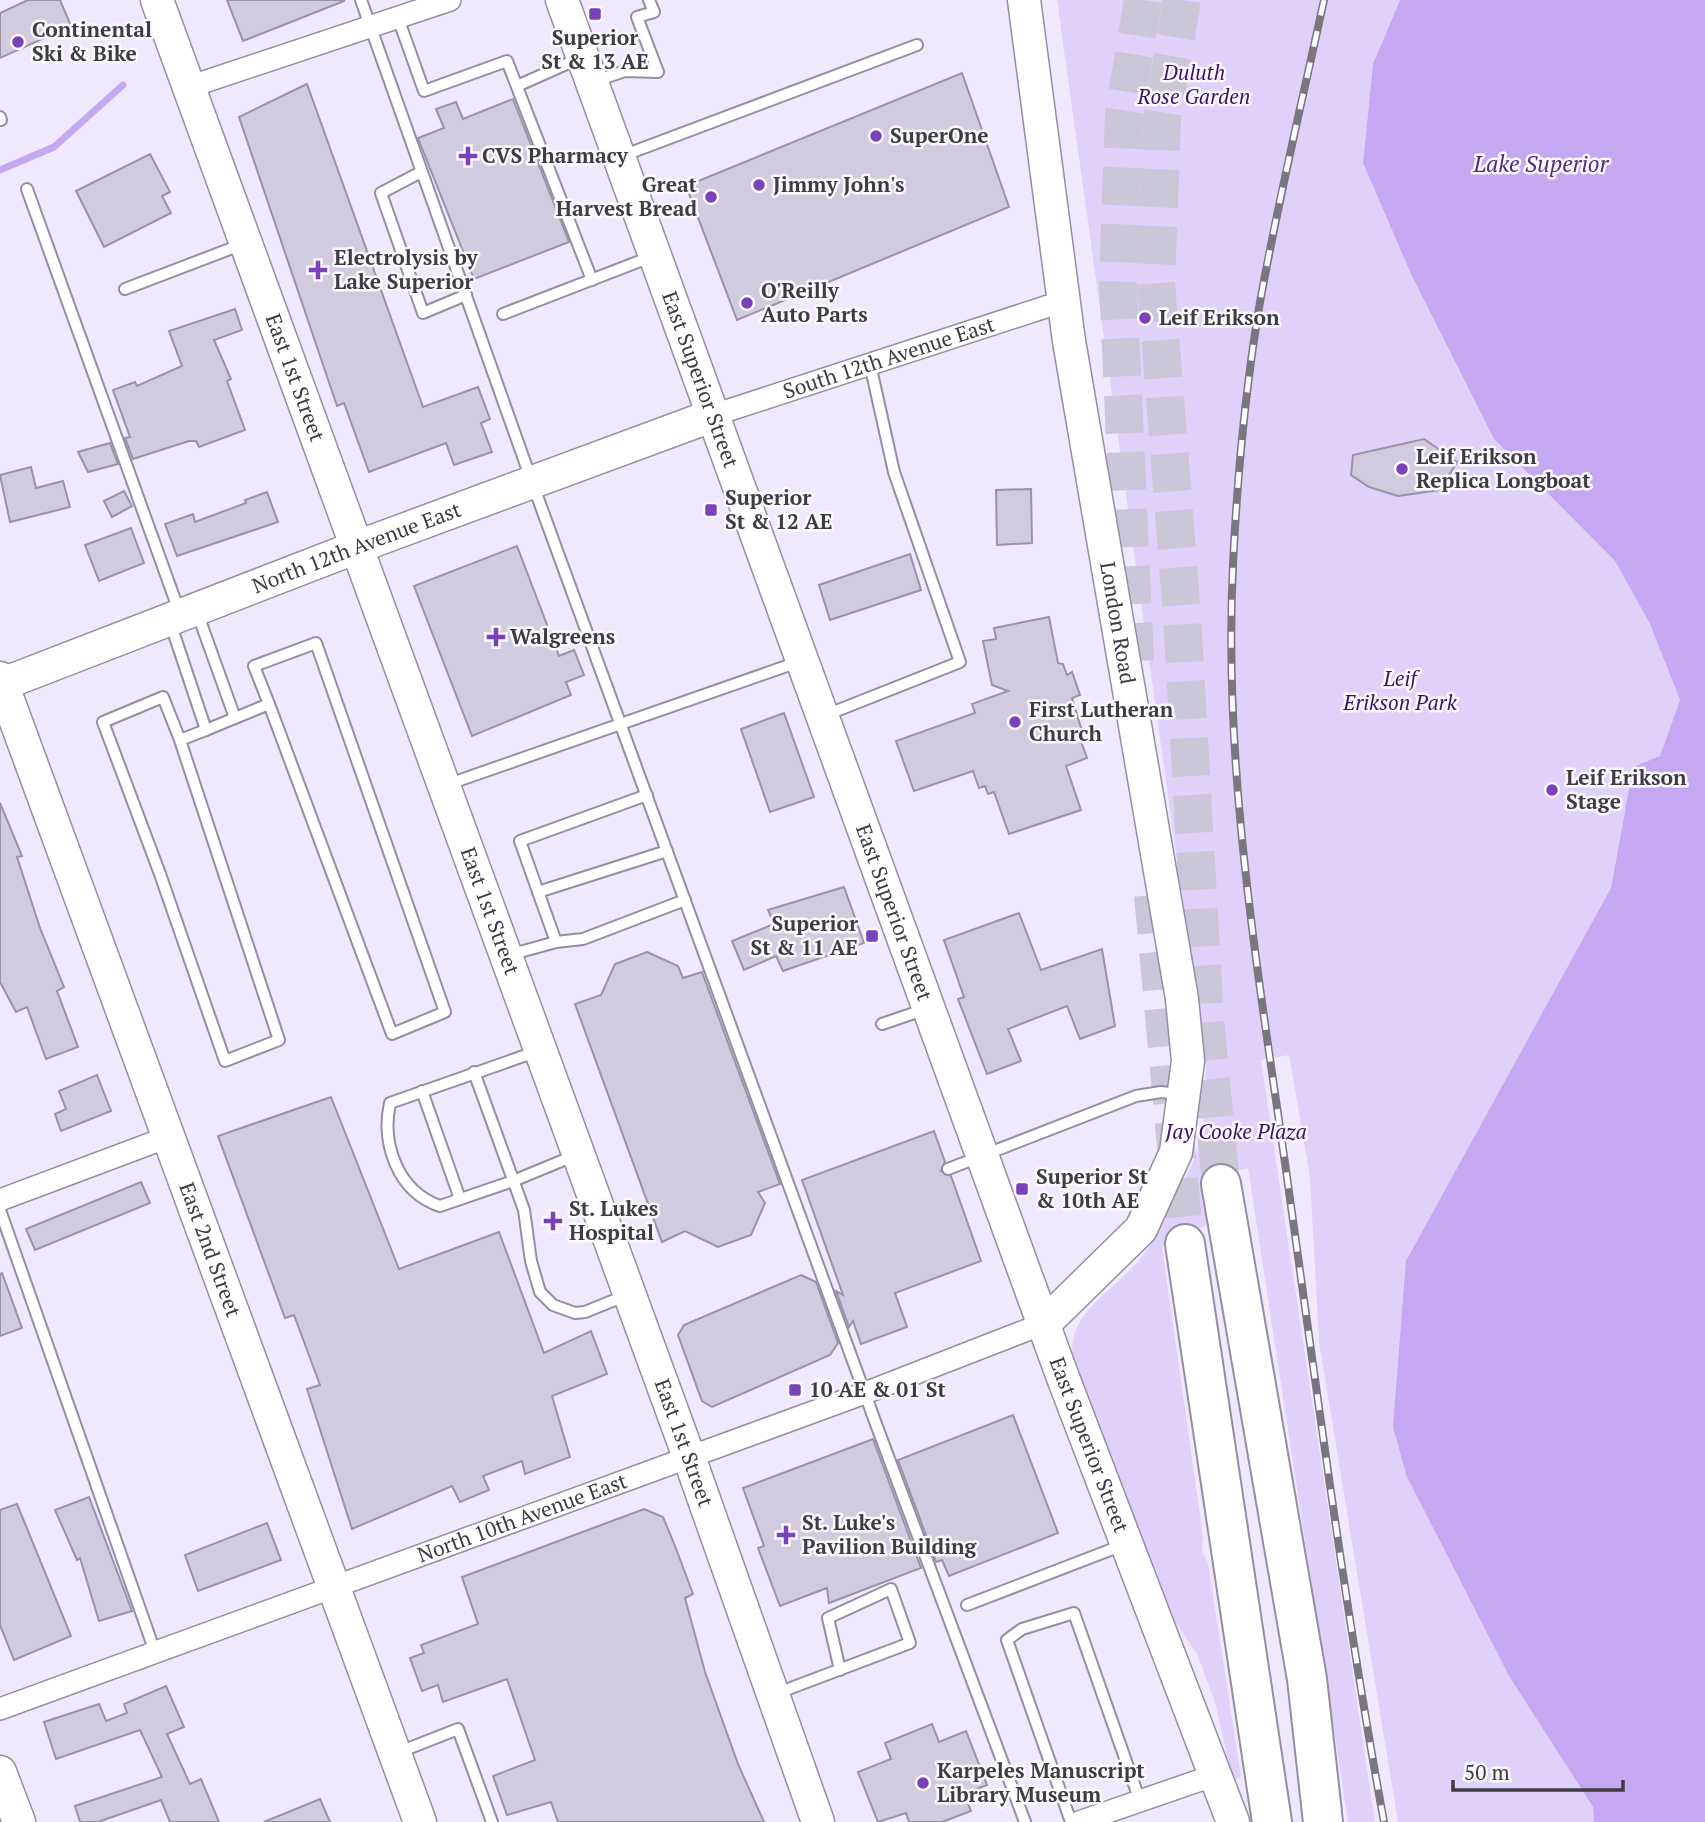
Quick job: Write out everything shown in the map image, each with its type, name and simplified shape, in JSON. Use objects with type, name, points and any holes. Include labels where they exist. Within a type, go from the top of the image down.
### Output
[{"type":"highway","points":[[1221,1184],[1307,1679],[1323,1822]]},
{"type":"highway","points":[[1185,1244],[1272,1822]]},
{"type":"street","name":"East 1st Street","points":[[157,0],[689,1457],[818,1822]]},
{"type":"street","points":[[189,87],[450,0]]},
{"type":"street","name":"East Superior Street","points":[[562,0],[1126,1544],[1233,1822]]},
{"type":"street","name":"London Road","points":[[1024,0],[1064,301],[1182,999],[1188,1061],[1176,1152],[1140,1229],[1045,1323]]},
{"type":"street","name":"South 12th Avenue East","points":[[714,415],[1064,301]]},
{"type":"street","name":"North 12th Avenue East","points":[[1,682],[714,415]]},
{"type":"street","name":"East 2nd Street","points":[[1,682],[421,1822]]},
{"type":"street","points":[[0,1200],[169,1137]]},
{"type":"street","name":"North 10th Avenue East","points":[[0,1709],[865,1393],[1045,1323]]},
{"type":"street","points":[[0,1772],[19,1822]]},
{"type":"street","points":[[1079,1822],[1214,1775]]},
{"type":"lane","points":[[361,0],[532,482],[1025,1822]]},
{"type":"lane","points":[[517,86],[587,69],[658,72],[637,17],[654,12],[649,0]]},
{"type":"lane","points":[[398,18],[424,91],[508,61],[592,280]]},
{"type":"lane","points":[[620,157],[917,45]]},
{"type":"lane","points":[[422,172],[381,193],[423,313],[466,295]]},
{"type":"lane","points":[[27,189],[182,615],[235,718]]},
{"type":"lane","points":[[125,289],[246,243]]},
{"type":"lane","points":[[503,314],[656,255]]},
{"type":"lane","points":[[824,716],[960,662],[894,472],[870,364]]},
{"type":"lane","points":[[182,615],[206,730]]},
{"type":"lane","points":[[316,643],[445,1012],[392,1034],[270,704],[254,666],[316,643]]},
{"type":"lane","points":[[444,786],[804,660]]},
{"type":"lane","points":[[163,697],[180,740],[279,1040],[225,1060],[103,722],[163,697]]},
{"type":"lane","points":[[180,740],[270,704]]},
{"type":"lane","points":[[556,942],[520,841],[647,795]]},
{"type":"lane","points":[[538,892],[667,851]]},
{"type":"lane","points":[[506,956],[556,942],[583,939],[685,900]]},
{"type":"lane","points":[[882,1024],[930,1008]]},
{"type":"lane","points":[[540,1050],[390,1103],[387,1139],[392,1156],[411,1190],[440,1206],[513,1181],[578,1154]]},
{"type":"lane","points":[[474,1072],[524,1210],[531,1261],[540,1292],[553,1305],[565,1311],[585,1312],[629,1294]]},
{"type":"lane","points":[[422,1091],[460,1199]]},
{"type":"lane","points":[[948,1169],[1136,1096],[1161,1092],[1184,1094]]},
{"type":"lane","points":[[0,1210],[155,1652]]},
{"type":"lane","points":[[967,1605],[1126,1544]]},
{"type":"lane","points":[[773,1695],[840,1670],[910,1643],[891,1589],[828,1618],[840,1670]]},
{"type":"lane","points":[[1071,1822],[1007,1640],[1022,1629],[1074,1613],[1140,1801]]},
{"type":"lane","points":[[396,1754],[458,1729],[492,1822]]},
{"type":"green space","name":"Leif Erikson Park","points":[[1057,0],[1400,0],[1373,64],[1363,163],[1411,274],[1494,439],[1615,561],[1650,624],[1680,700],[1660,757],[1633,767],[1611,888],[1407,1477],[1509,1676],[1593,1807],[1594,1822],[1398,1822],[1319,1342],[1310,1177],[1289,1055],[1261,1060],[1375,1822],[1348,1822],[1248,1168],[1207,1178],[1210,1223],[1162,1247],[1203,1536],[1202,1551],[1208,1563],[1241,1777],[1233,1781],[1215,1702],[1197,1654],[1161,1601],[1074,1362],[1073,1344],[1077,1328],[1098,1300],[1138,1262],[1148,1248],[1192,1164],[1202,1134],[1206,1068]]},
{"type":"water","name":"Lake Superior","points":[[1400,0],[1705,0],[1705,1822],[1594,1822],[1593,1807],[1509,1676],[1407,1477],[1393,1427],[1406,1261],[1611,888],[1633,767],[1660,756],[1680,700],[1650,624],[1615,561],[1494,439],[1411,274],[1363,163],[1373,64]]},
{"type":"building","name":"Continental Ski & Bike","points":[[28,0],[60,0],[71,26],[0,58],[0,13]]},
{"type":"building","points":[[227,0],[344,0],[344,1],[243,41]]},
{"type":"building","points":[[962,73],[1009,207],[737,320],[686,186]]},
{"type":"building","points":[[307,84],[423,407],[478,387],[490,419],[481,423],[492,452],[454,465],[446,443],[369,472],[344,403],[337,406],[239,117]]},
{"type":"building","points":[[513,99],[569,242],[474,279],[418,138],[444,128],[436,109],[456,102],[463,119]]},
{"type":"building","points":[[150,154],[170,192],[162,196],[171,213],[104,247],[76,191]]},
{"type":"building","points":[[235,309],[242,330],[214,340],[231,379],[227,381],[245,430],[199,447],[196,441],[189,441],[133,459],[125,438],[130,437],[113,390],[135,382],[137,386],[182,366],[169,331]]},
{"type":"building","name":"Leif Erikson Replica Longboat","points":[[1424,439],[1457,462],[1440,490],[1398,496],[1369,487],[1351,475],[1353,455]]},
{"type":"building","points":[[110,443],[118,464],[88,472],[78,452]]},
{"type":"building","points":[[31,467],[36,488],[63,481],[70,507],[10,522],[0,475]]},
{"type":"building","points":[[1031,489],[1032,543],[997,545],[996,490]]},
{"type":"building","points":[[124,491],[132,506],[112,517],[104,501]]},
{"type":"building","points":[[267,492],[278,522],[177,556],[165,524],[193,514],[195,522]]},
{"type":"building","points":[[131,528],[144,563],[99,581],[85,545]]},
{"type":"building","points":[[517,546],[559,656],[574,650],[584,675],[566,682],[571,695],[472,736],[414,586]]},
{"type":"building","points":[[910,554],[921,590],[830,620],[819,585]]},
{"type":"building","name":"First Lutheran Church","points":[[1049,617],[1058,663],[1063,664],[1067,675],[1072,672],[1080,695],[1072,698],[1082,731],[1078,733],[1087,758],[1066,766],[1081,810],[1009,834],[994,792],[988,794],[985,786],[979,788],[973,771],[914,791],[896,741],[975,713],[972,704],[1008,691],[992,685],[983,641],[996,639],[994,628]]},
{"type":"building","points":[[784,713],[814,797],[770,812],[741,729]]},
{"type":"building","points":[[0,803],[22,856],[17,857],[40,928],[64,987],[57,991],[78,1047],[46,1059],[27,1007],[16,1012],[0,982]]},
{"type":"building","points":[[844,887],[864,943],[783,971],[776,956],[744,970],[732,941],[774,924],[768,910]]},
{"type":"building","points":[[1019,913],[1041,970],[1102,949],[1115,1026],[1080,1039],[1067,1006],[1008,1029],[1021,1061],[987,1074],[958,999],[964,997],[944,940]]},
{"type":"building","points":[[647,952],[678,966],[683,978],[702,972],[780,1184],[758,1192],[765,1203],[751,1235],[718,1247],[685,1231],[662,1242],[575,1004],[601,995],[615,964]]},
{"type":"building","points":[[97,1075],[111,1111],[61,1131],[55,1114],[66,1109],[59,1091]]},
{"type":"building","points":[[331,1097],[399,1269],[499,1232],[544,1353],[591,1331],[607,1374],[552,1396],[570,1457],[525,1474],[522,1461],[483,1476],[489,1490],[460,1502],[452,1486],[352,1529],[307,1389],[320,1385],[294,1315],[285,1318],[218,1136]]},
{"type":"building","points":[[934,1131],[945,1162],[941,1171],[951,1176],[981,1261],[895,1293],[907,1327],[861,1344],[853,1321],[849,1327],[836,1291],[843,1295],[802,1180]]},
{"type":"building","points":[[141,1182],[150,1203],[35,1250],[26,1229]]},
{"type":"building","points":[[2,1273],[22,1328],[0,1336],[0,1274]]},
{"type":"building","points":[[801,1275],[816,1282],[838,1343],[830,1355],[712,1407],[702,1401],[678,1335],[684,1325]]},
{"type":"building","points":[[1013,1415],[1058,1533],[949,1576],[942,1560],[936,1562],[898,1460]]},
{"type":"building","points":[[873,1439],[921,1568],[829,1603],[827,1588],[780,1606],[758,1548],[764,1546],[743,1488]]},
{"type":"building","points":[[89,1497],[132,1611],[99,1621],[80,1558],[77,1560],[55,1510]]},
{"type":"building","points":[[17,1504],[71,1636],[14,1660],[0,1625],[0,1510]]},
{"type":"building","points":[[644,1509],[663,1517],[675,1546],[693,1594],[685,1598],[705,1672],[738,1764],[764,1822],[558,1822],[551,1802],[507,1815],[493,1776],[535,1760],[507,1679],[443,1702],[438,1685],[422,1691],[410,1658],[424,1653],[421,1645],[478,1624],[462,1577]]},
{"type":"building","points":[[267,1523],[281,1560],[198,1591],[185,1555]]},
{"type":"building","points":[[166,1686],[184,1727],[167,1734],[190,1784],[201,1779],[219,1822],[170,1822],[161,1800],[98,1822],[80,1822],[75,1806],[162,1777],[140,1730],[56,1759],[44,1722],[99,1704],[106,1721],[127,1713],[124,1704]]},
{"type":"building","points":[[932,1724],[939,1742],[966,1731],[987,1785],[964,1794],[971,1811],[942,1822],[909,1822],[906,1813],[878,1822],[858,1772],[891,1759],[885,1743]]},
{"type":"building","points":[[320,1799],[330,1822],[264,1822]]},
{"type":"waterway","points":[[0,170],[54,147],[123,85]]},
{"type":"tunnel","points":[[1135,661],[1118,284],[1124,114],[1143,0]]},
{"type":"tunnel","points":[[1182,0],[1162,120],[1156,283],[1182,616],[1205,1020],[1221,1184]]},
{"type":"tunnel","points":[[1153,895],[1185,1244]]},
{"type":"railway","points":[[1324,0],[1274,231],[1250,372],[1239,468],[1233,565],[1233,715],[1245,865],[1264,1014],[1343,1576],[1384,1822]]},
{"type":"place","name":"Superior St & 13 AE","points":[[595,14]]},
{"type":"place","name":"Continental Ski & Bike","points":[[18,42]]},
{"type":"place","name":"SuperOne","points":[[876,136]]},
{"type":"place","name":"CVS Pharmacy","points":[[468,156]]},
{"type":"place","name":"Jimmy John's","points":[[759,185]]},
{"type":"place","name":"Great Harvest Bread","points":[[711,197]]},
{"type":"place","name":"Electrolysis by Lake Superior","points":[[318,270]]},
{"type":"place","name":"O'Reilly Auto Parts","points":[[747,303]]},
{"type":"place","name":"Leif Erikson","points":[[1145,318]]},
{"type":"place","name":"Leif Erikson Replica Longboat","points":[[1402,469]]},
{"type":"place","name":"Superior St & 12 AE","points":[[711,510]]},
{"type":"place","name":"Walgreens","points":[[496,637]]},
{"type":"place","name":"First Lutheran Church","points":[[1015,722]]},
{"type":"place","name":"Leif Erikson Stage","points":[[1552,790]]},
{"type":"place","name":"Superior St & 11 AE","points":[[872,936]]},
{"type":"place","name":"Superior St & 10th AE","points":[[1022,1189]]},
{"type":"place","name":"St. Lukes Hospital","points":[[553,1221]]},
{"type":"place","name":"10 AE & 01 St","points":[[795,1390]]},
{"type":"place","name":"St. Luke's Pavilion Building","points":[[786,1535]]},
{"type":"place","name":"Karpeles Manuscript Library Museum","points":[[923,1783]]},
{"type":"park label","name":"Duluth Rose Garden","points":[[1194,85]]},
{"type":"park label","name":"Jay Cooke Plaza","points":[[1236,1132]]}]
